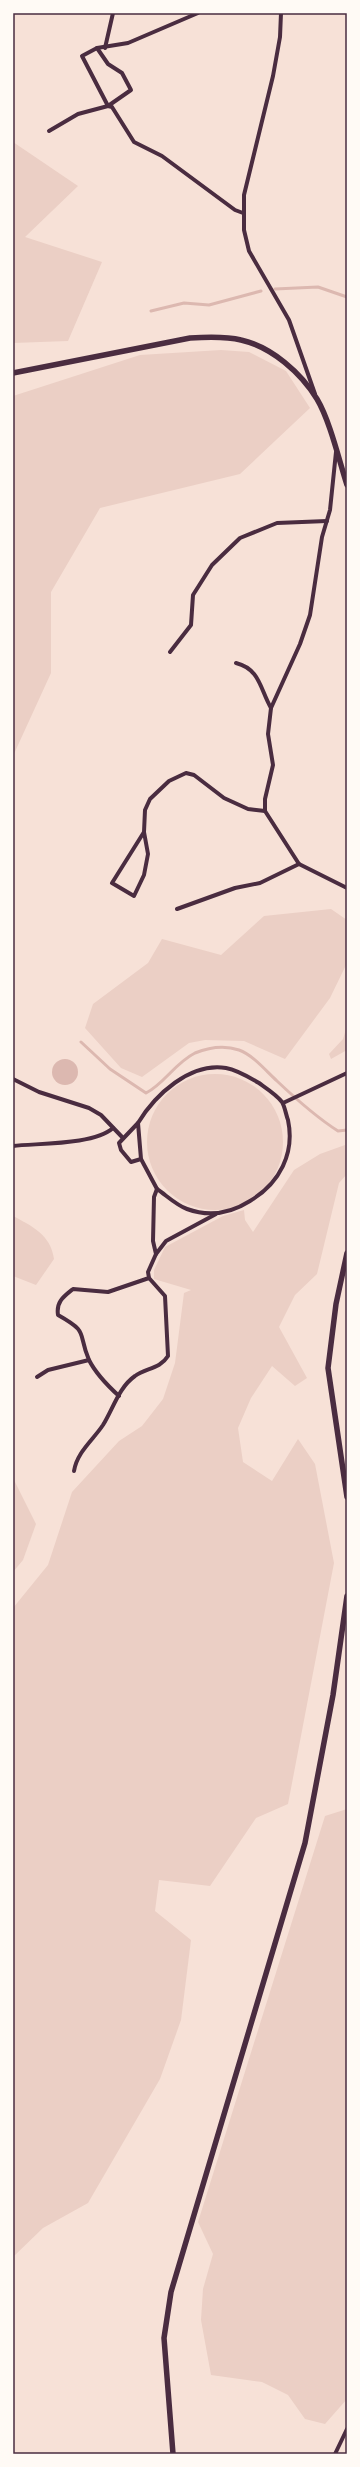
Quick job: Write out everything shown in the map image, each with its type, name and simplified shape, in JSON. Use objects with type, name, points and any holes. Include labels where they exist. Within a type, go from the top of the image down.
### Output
[{"type":"street","points":[[105,48],[113,13]]},
{"type":"street","points":[[198,13],[128,43],[105,48],[97,48],[82,56],[108,106],[112,107],[134,142],[162,156],[235,210],[243,213]]},
{"type":"street","points":[[281,13],[280,37],[273,76],[244,195],[244,230],[249,251],[289,320],[347,485]]},
{"type":"street","points":[[49,131],[78,114],[108,106],[131,90],[122,73],[108,64],[97,48]]},
{"type":"street","points":[[13,373],[190,338],[208,337],[242,340],[279,358],[295,371],[317,400]]},
{"type":"street","points":[[336,452],[327,520],[322,537],[310,615],[300,644],[271,708],[268,734],[273,765],[265,799],[265,810],[269,821],[299,864],[347,888]]},
{"type":"street","points":[[170,652],[191,625],[191,604],[197,589],[212,565],[240,538],[276,524],[327,520]]},
{"type":"street","points":[[236,663],[246,666],[255,674],[271,708]]},
{"type":"street","points":[[144,832],[112,882],[134,896],[145,868],[148,854],[144,832],[145,810],[150,799],[169,781],[186,773],[202,780],[214,791],[248,809],[265,810]]},
{"type":"street","points":[[177,909],[236,888],[260,882],[299,864]]},
{"type":"street","points":[[74,1470],[75,1461],[104,1424],[119,1396],[135,1376],[158,1366],[168,1356],[165,1296],[149,1278],[148,1272],[156,1254],[166,1241],[216,1214],[236,1210],[256,1198],[283,1169],[290,1145],[290,1129],[283,1103],[263,1086],[238,1072],[226,1068],[211,1068],[179,1080],[152,1104],[138,1123],[119,1143],[121,1150],[130,1162],[141,1159]]},
{"type":"street","points":[[283,1103],[347,1073]]},
{"type":"street","points":[[13,1079],[39,1092],[89,1108],[101,1115],[123,1138]]},
{"type":"street","points":[[138,1123],[141,1159],[157,1189],[187,1209],[216,1214]]},
{"type":"street","points":[[13,1146],[105,1135],[113,1128]]},
{"type":"street","points":[[156,1254],[153,1240],[154,1197],[157,1189]]},
{"type":"street","points":[[347,1253],[336,1304],[328,1368],[347,1497]]},
{"type":"street","points":[[119,1396],[106,1384],[89,1360],[82,1334],[77,1326],[58,1316],[56,1308],[61,1298],[73,1290],[108,1292],[149,1278]]},
{"type":"street","points":[[37,1377],[48,1370],[89,1360]]},
{"type":"street","points":[[174,2454],[164,2338],[171,2292],[305,1843],[333,1696],[347,1596]]},
{"type":"street","points":[[335,2454],[347,2429]]},
{"type":"shaded area","points":[[13,142],[78,186],[25,237],[102,262],[68,341],[13,343]]},
{"type":"shaded area","points":[[221,350],[249,352],[286,371],[310,408],[240,474],[100,508],[51,592],[51,673],[13,756],[13,396],[140,355]]},
{"type":"shaded area","points":[[331,909],[347,920],[347,963],[330,998],[285,1059],[244,1041],[205,1040],[189,1043],[142,1077],[121,1068],[85,1028],[93,1004],[148,963],[162,939],[221,955],[264,916]]},
{"type":"shaded area","points":[[347,1026],[347,1050],[331,1059],[329,1054],[343,1039]]},
{"type":"shaded area","points":[[65,1059],[74,1063],[78,1072],[74,1081],[65,1085],[56,1081],[52,1072],[56,1063]]},
{"type":"shaded area","points":[[208,1074],[222,1074],[241,1079],[263,1094],[278,1116],[282,1129],[282,1155],[278,1168],[263,1190],[241,1205],[222,1210],[208,1210],[189,1205],[167,1190],[152,1168],[147,1149],[147,1135],[152,1116],[167,1094],[189,1079]]},
{"type":"shaded area","points":[[345,1145],[347,1174],[339,1183],[317,1274],[295,1295],[279,1327],[307,1378],[295,1386],[272,1366],[251,1398],[238,1428],[243,1462],[272,1481],[298,1439],[315,1464],[334,1563],[288,1804],[256,1818],[210,1886],[159,1880],[155,1911],[191,1940],[181,2020],[160,2079],[88,2203],[43,2228],[13,2257],[13,1608],[48,1565],[72,1492],[119,1441],[142,1426],[163,1399],[175,1363],[184,1293],[191,1290],[154,1279],[154,1270],[165,1247],[223,1216],[244,1210],[245,1220],[253,1232],[294,1170],[320,1154]]},
{"type":"shaded area","points":[[13,1216],[40,1232],[45,1237],[52,1251],[54,1259],[36,1285],[13,1276]]},
{"type":"shaded area","points":[[13,1478],[36,1524],[23,1560],[13,1572]]},
{"type":"shaded area","points":[[347,1809],[347,2399],[325,2424],[305,2419],[288,2395],[262,2382],[211,2375],[201,2320],[203,2289],[213,2254],[198,2222],[325,1816]]},
{"type":"waterway","points":[[275,289],[318,287],[347,297]]},
{"type":"waterway","points":[[151,311],[184,303],[209,305],[261,291]]},
{"type":"waterway","points":[[81,1042],[110,1069],[146,1093],[158,1084],[181,1062],[195,1053],[217,1047],[239,1050],[254,1059],[306,1108],[322,1120],[338,1131],[347,1130]]}]
